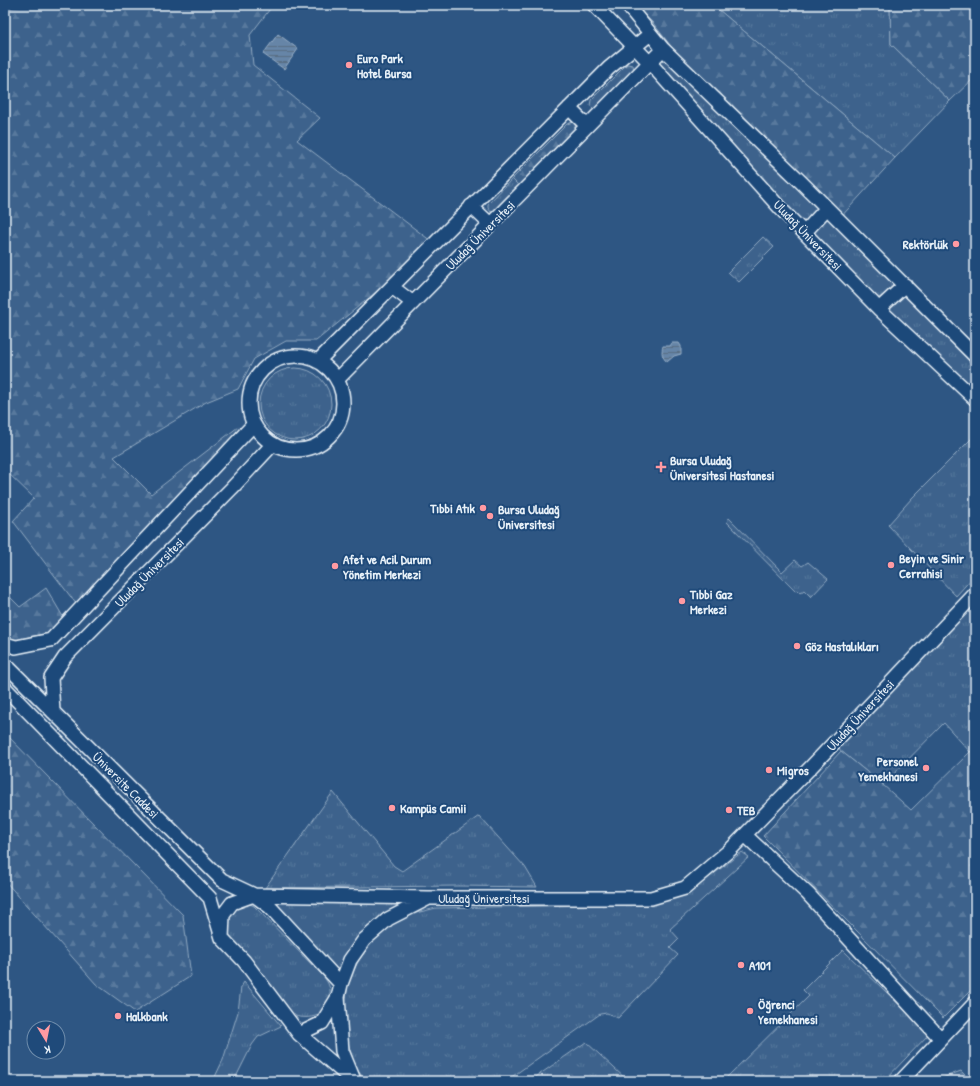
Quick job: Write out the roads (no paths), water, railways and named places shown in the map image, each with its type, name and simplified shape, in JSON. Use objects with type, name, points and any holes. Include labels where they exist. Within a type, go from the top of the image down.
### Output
[{"type":"street","name":"Uludağ Üniversitesi","points":[[594,5],[650,64],[781,209],[879,309],[975,399]]},
{"type":"street","points":[[627,5],[663,50],[795,177],[975,356]]},
{"type":"street","name":"Uludağ Üniversitesi","points":[[318,361],[609,68],[650,34]]},
{"type":"street","points":[[650,64],[663,50]]},
{"type":"street","name":"Uludağ Üniversitesi","points":[[337,380],[650,64]]},
{"type":"street","points":[[569,108],[587,126]]},
{"type":"street","points":[[472,206],[490,224]]},
{"type":"street","points":[[804,232],[826,209]]},
{"type":"street","points":[[879,309],[905,285]]},
{"type":"street","points":[[392,286],[413,303]]},
{"type":"street","points":[[288,356],[303,356],[318,361],[329,368],[337,380],[342,392],[342,411],[339,423],[324,442],[298,450],[285,448],[273,444],[262,435],[254,424],[250,410],[249,396],[262,369],[275,361],[288,356]]},
{"type":"street","name":"Uludağ Üniversitesi","points":[[5,644],[16,647],[51,640],[254,424]]},
{"type":"street","name":"Uludağ Üniversitesi","points":[[53,712],[51,678],[65,657],[232,488],[273,444]]},
{"type":"street","name":"Uludağ Üniversitesi","points":[[354,1081],[342,1050],[339,990],[350,960],[364,940],[388,919],[428,898],[651,898],[685,888],[745,835],[975,594]]},
{"type":"street","name":"Üniversite Caddesi","points":[[5,664],[222,880],[254,895]]},
{"type":"street","name":"Üniversite Caddesi","points":[[5,688],[210,898],[222,938]]},
{"type":"street","points":[[745,835],[808,894],[941,1040]]},
{"type":"street","points":[[254,895],[270,907],[339,990],[322,1023],[299,1034]]},
{"type":"street","points":[[222,938],[224,915],[232,903],[254,895],[428,898]]},
{"type":"street","name":"Uludağ Üniversitesi","points":[[222,938],[244,961],[299,1034],[354,1081]]},
{"type":"street","points":[[901,1081],[975,1003]]},
{"type":"place","name":"Euro Park Hotel Bursa","points":[[349,65]]},
{"type":"place","name":"Rektörlük","points":[[956,244]]},
{"type":"place","name":"Bursa Uludağ Üniversitesi Hastanesi","points":[[661,467]]},
{"type":"place","name":"Tıbbi Atık","points":[[483,508]]},
{"type":"place","name":"Bursa Uludağ Üniversitesi","points":[[490,516]]},
{"type":"place","name":"Beyin ve Sinir Cerrahisi","points":[[891,565]]},
{"type":"place","name":"Afet ve Acil Durum Yönetim Merkezi","points":[[335,566]]},
{"type":"place","name":"Tıbbi Gaz Merkezi","points":[[682,601]]},
{"type":"place","name":"Göz Hastalıkları","points":[[797,646]]},
{"type":"place","name":"Personel Yemekhanesi","points":[[926,768]]},
{"type":"place","name":"Migros","points":[[769,770]]},
{"type":"place","name":"Kampüs Camii","points":[[392,808]]},
{"type":"place","name":"TEB","points":[[729,810]]},
{"type":"place","name":"A101","points":[[741,965]]},
{"type":"place","name":"Öğrenci Yemekhanesi","points":[[750,1011]]},
{"type":"place","name":"Halkbank","points":[[118,1016]]}]
